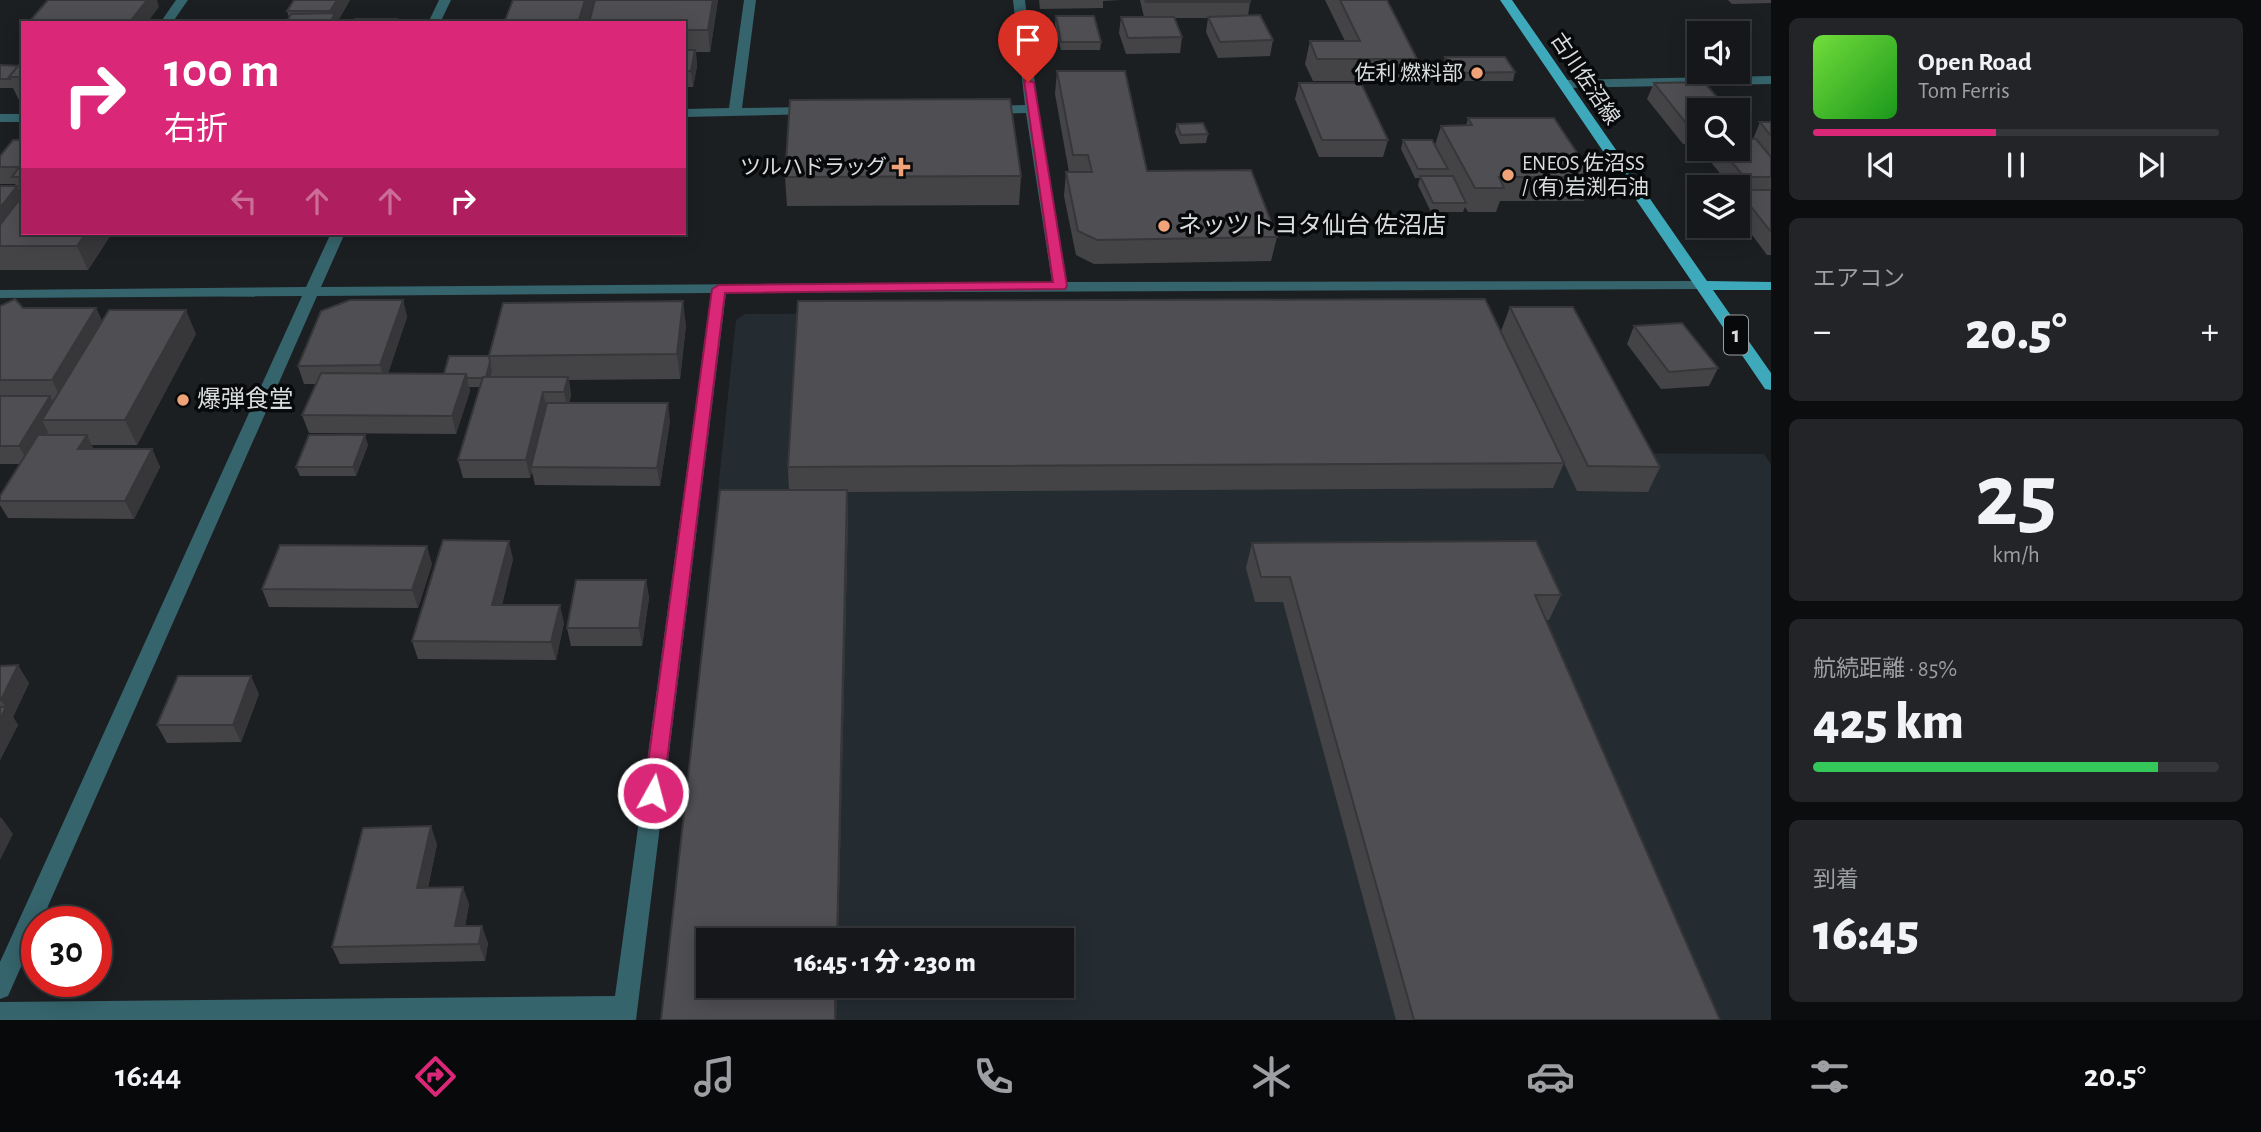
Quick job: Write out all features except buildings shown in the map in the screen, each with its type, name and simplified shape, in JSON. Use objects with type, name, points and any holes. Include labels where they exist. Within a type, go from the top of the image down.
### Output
[{"type":"main road","name":"古川佐沼線","points":[[1506,0],[1771,386]]},
{"type":"main road","name":"1","points":[[1702,285],[1771,286]]},
{"type":"street","points":[[167,21],[182,0]]},
{"type":"street","points":[[435,21],[445,0]]},
{"type":"street","points":[[735,112],[750,0]]},
{"type":"street","points":[[1019,0],[1032,109],[1060,286]]},
{"type":"street","points":[[1563,83],[1771,80]]},
{"type":"street","points":[[978,110],[1032,109]]},
{"type":"street","points":[[686,113],[829,111]]},
{"type":"street","points":[[0,118],[21,118]]},
{"type":"street","points":[[0,988],[337,235]]},
{"type":"street","points":[[0,294],[1060,286],[1702,285]]},
{"type":"street","points":[[0,1013],[625,1014],[719,289]]},
{"type":"shaded area","points":[[1482,309],[1553,453],[1764,454],[1771,465],[1771,1020],[662,1020],[736,320],[745,314]]},
{"type":"place","name":"佐利 燃料部","points":[[1477,73]]},
{"type":"place","name":"ツルハドラッグ","points":[[901,167]]},
{"type":"place","name":"ENEOS 佐沼SS / (有)岩渕石油","points":[[1508,175]]},
{"type":"place","name":"ネッツトヨタ仙台 佐沼店","points":[[1164,226]]},
{"type":"place","name":"爆弾食堂","points":[[183,400]]},
{"type":"route","points":[[653,793],[719,289],[1060,286],[1028,82]]}]
